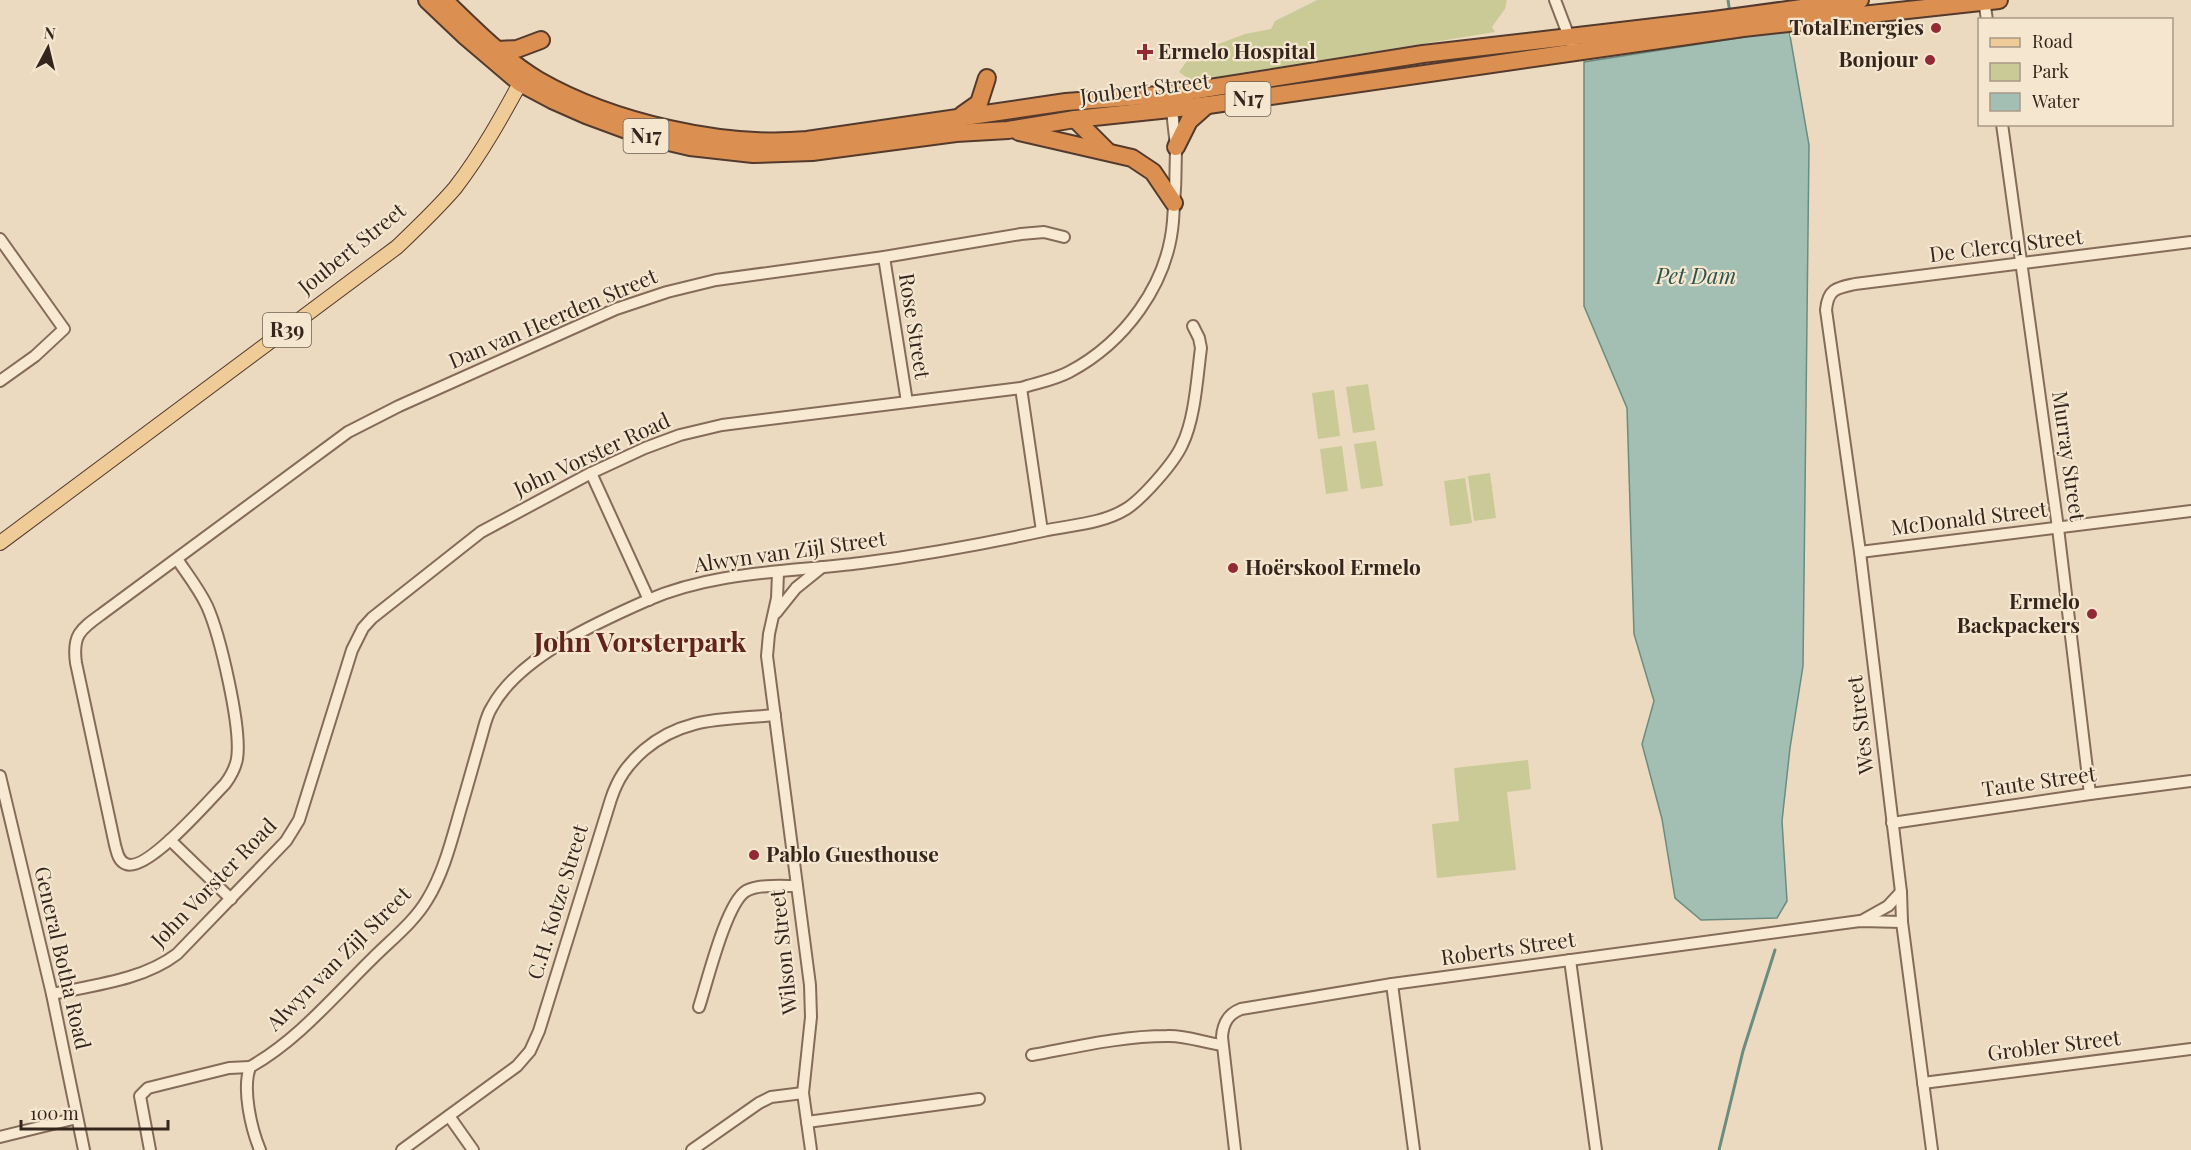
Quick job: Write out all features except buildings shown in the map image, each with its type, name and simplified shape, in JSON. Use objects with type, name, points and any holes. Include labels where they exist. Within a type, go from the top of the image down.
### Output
[{"type":"highway","name":"N17","points":[[427,0],[465,37],[523,77]]},
{"type":"highway","name":"N17","points":[[444,0],[498,50],[523,77]]},
{"type":"highway","name":"Joubert Street","points":[[523,77],[605,110],[683,131],[732,139],[790,141],[1066,102],[1172,101],[1208,105],[1572,44],[1742,22],[1860,0]]},
{"type":"highway","name":"Joubert Street","points":[[1742,22],[1989,1]]},
{"type":"highway","points":[[498,50],[517,49],[541,40]]},
{"type":"highway","name":"Joubert Street","points":[[523,77],[552,100],[618,128],[690,147],[753,154],[813,152],[956,133],[1008,130],[1422,54],[1572,44]]},
{"type":"highway","points":[[958,117],[979,103],[987,78]]},
{"type":"highway","points":[[1176,147],[1189,121],[1208,105]]},
{"type":"highway","points":[[1076,119],[1108,151]]},
{"type":"highway","points":[[1008,130],[1132,158],[1146,166],[1161,182],[1174,203]]},
{"type":"main road","name":"Joubert Street","points":[[0,543],[397,247],[456,186],[477,157],[523,77]]},
{"type":"street","points":[[1555,0],[1572,44]]},
{"type":"street","points":[[1987,18],[1989,1]]},
{"type":"street","name":"John Vorster Road","points":[[52,994],[138,974],[165,963],[177,954],[231,899],[293,831],[304,805],[352,650],[363,628],[372,618],[482,532],[591,473],[645,448],[699,429],[1021,388],[1066,374],[1115,340],[1142,307],[1164,262],[1170,243],[1176,147],[1172,101]]},
{"type":"street","name":"Murray Street","points":[[2002,126],[2058,528],[2090,794]]},
{"type":"street","name":"Dan van Heerden Street","points":[[177,559],[201,595],[211,617],[233,706],[238,749],[237,762],[230,777],[170,840],[156,853],[137,865],[127,865],[120,860],[115,845],[74,649],[76,640],[84,627],[348,432],[615,309],[667,292],[716,280],[884,257],[1034,233],[1053,233],[1064,237]]},
{"type":"street","points":[[0,238],[64,329],[35,356],[0,381]]},
{"type":"street","name":"De Clercq Street","points":[[1828,296],[1837,288],[1855,284],[2191,242]]},
{"type":"street","name":"Rose Street","points":[[884,257],[907,402]]},
{"type":"street","name":"Wes Street","points":[[1828,296],[1826,310],[1860,552],[1902,922],[1932,1150]]},
{"type":"street","name":"Alwyn van Zijl Street","points":[[250,1067],[295,1035],[409,923],[427,900],[437,881],[454,833],[488,715],[500,695],[529,666],[559,646],[649,600],[700,582],[738,575],[778,573],[998,542],[1102,519],[1126,509],[1146,492],[1177,453],[1186,436],[1201,348],[1199,338],[1192,326]]},
{"type":"street","points":[[1021,388],[1042,531]]},
{"type":"street","points":[[591,473],[649,600]]},
{"type":"street","name":"McDonald Street","points":[[1860,552],[2191,512]]},
{"type":"street","points":[[775,615],[796,588],[823,567]]},
{"type":"street","name":"Wilson Street","points":[[778,573],[775,615],[767,656],[808,962],[811,1000],[810,1032],[803,1093],[811,1150]]},
{"type":"street","name":"C.H. Kotze Street","points":[[402,1150],[517,1066],[535,1042],[616,782],[623,771],[658,739],[685,726],[775,715]]},
{"type":"street","name":"General Botha Road","points":[[0,776],[4,811],[52,994],[84,1150]]},
{"type":"street","name":"Taute Street","points":[[1892,823],[2090,794],[2191,782]]},
{"type":"street","points":[[170,840],[231,899]]},
{"type":"street","points":[[699,1007],[726,922],[740,897],[746,891],[757,888],[797,886]]},
{"type":"street","points":[[1860,921],[1881,911],[1900,892]]},
{"type":"street","points":[[1860,921],[1902,922]]},
{"type":"street","name":"Roberts Street","points":[[1222,1045],[1222,1030],[1230,1015],[1241,1009],[1392,984],[1860,921]]},
{"type":"street","points":[[1570,960],[1596,1150]]},
{"type":"street","points":[[1392,984],[1414,1150]]},
{"type":"street","points":[[1032,1055],[1151,1036],[1170,1036],[1222,1045],[1235,1150]]},
{"type":"street","name":"Grobler Street","points":[[1923,1083],[2191,1049]]},
{"type":"street","points":[[150,1150],[140,1096],[142,1092],[148,1088],[229,1068],[250,1067],[246,1085],[260,1150]]},
{"type":"street","points":[[692,1150],[759,1103],[771,1097],[803,1093]]},
{"type":"street","points":[[807,1122],[979,1099]]},
{"type":"street","points":[[449,1116],[473,1150]]},
{"type":"street","points":[[0,1137],[77,1118]]},
{"type":"green space","points":[[1317,0],[1507,0],[1505,9],[1492,27],[1495,32],[1192,81],[1179,72],[1192,54],[1245,34],[1271,29],[1275,21]]},
{"type":"green space","points":[[1368,384],[1375,430],[1353,433],[1346,387]]},
{"type":"green space","points":[[1334,390],[1340,436],[1318,439],[1312,393]]},
{"type":"green space","points":[[1376,441],[1383,486],[1361,489],[1354,444]]},
{"type":"green space","points":[[1342,446],[1348,491],[1326,494],[1320,449]]},
{"type":"green space","points":[[1490,473],[1496,518],[1474,521],[1468,476]]},
{"type":"green space","points":[[1465,478],[1472,523],[1450,526],[1444,481]]},
{"type":"green space","points":[[1528,760],[1531,789],[1507,792],[1516,870],[1437,878],[1432,824],[1459,821],[1454,768]]},
{"type":"water","name":"Pet Dam","points":[[1789,30],[1809,145],[1803,666],[1790,748],[1782,821],[1787,901],[1777,918],[1701,920],[1675,898],[1662,819],[1642,744],[1654,701],[1634,634],[1627,408],[1584,306],[1584,62]]},
{"type":"waterway","points":[[1728,0],[1730,13]]},
{"type":"waterway","points":[[1719,1150],[1743,1051],[1775,950]]},
{"type":"place","name":"TotalEnergies","points":[[1936,28]]},
{"type":"place","name":"Ermelo Hospital","points":[[1145,52]]},
{"type":"place","name":"Bonjour","points":[[1930,60]]},
{"type":"place","name":"Hoërskool Ermelo","points":[[1233,568]]},
{"type":"place","name":"Ermelo Backpackers","points":[[2092,614]]},
{"type":"place","name":"Pablo Guesthouse","points":[[754,855]]},
{"type":"district","name":"John Vorsterpark","points":[[640,643]]}]
